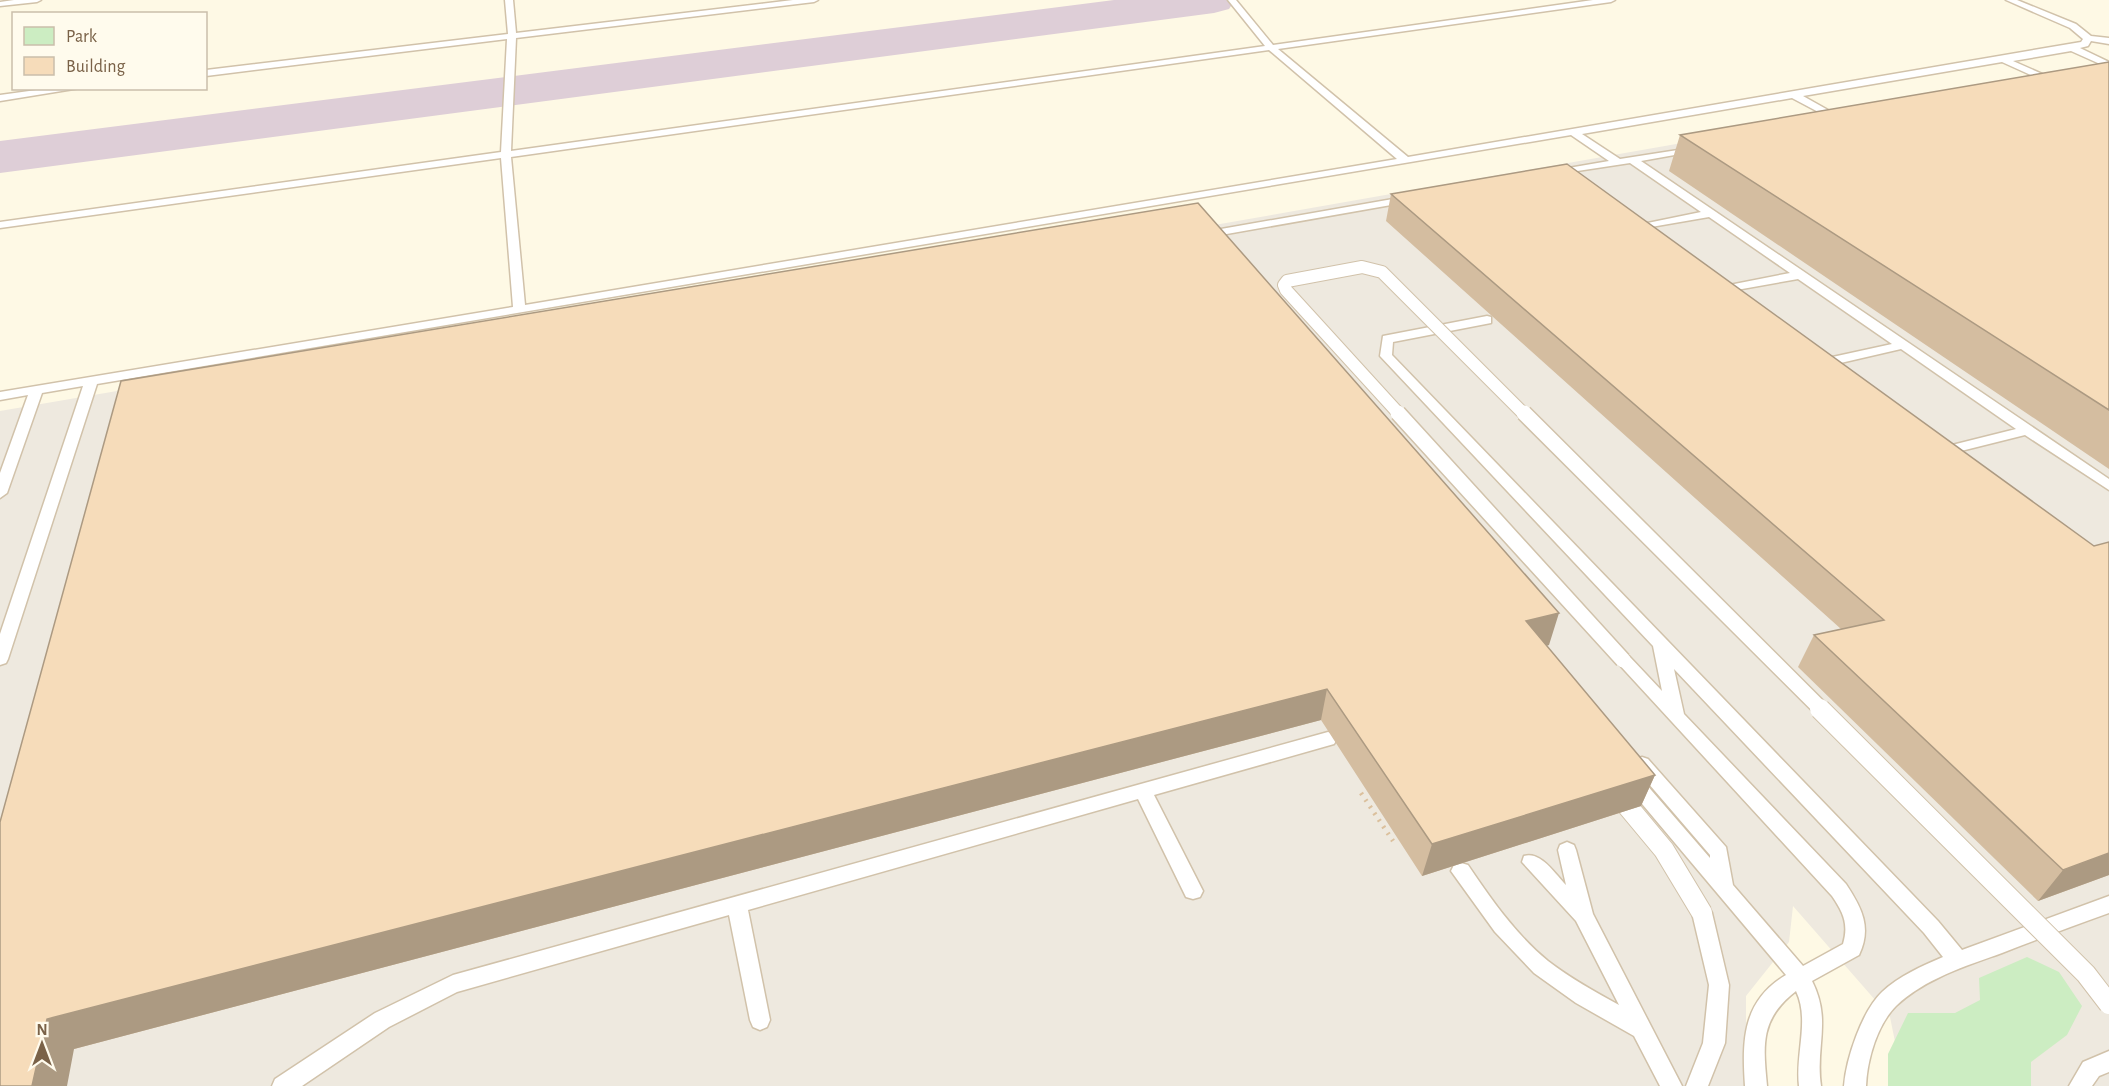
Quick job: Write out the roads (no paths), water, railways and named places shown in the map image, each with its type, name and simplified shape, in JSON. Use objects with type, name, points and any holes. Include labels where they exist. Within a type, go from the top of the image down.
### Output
[{"type":"lane","points":[[0,4],[37,0]]},
{"type":"lane","points":[[509,0],[512,36],[506,154],[519,310]]},
{"type":"lane","points":[[207,73],[814,0]]},
{"type":"lane","points":[[1232,0],[1271,48],[1405,160]]},
{"type":"lane","points":[[0,225],[1611,0]]},
{"type":"lane","points":[[2010,0],[2073,26],[2088,38],[2109,41]]},
{"type":"lane","points":[[0,396],[2004,60],[2072,48],[2085,44],[2088,38]]},
{"type":"lane","points":[[2072,48],[2109,65]]},
{"type":"lane","points":[[2004,60],[2063,84],[2036,88]]},
{"type":"lane","points":[[0,98],[61,90]]},
{"type":"lane","points":[[1794,95],[1844,122]]},
{"type":"lane","points":[[1822,126],[1856,120]]},
{"type":"lane","points":[[1573,132],[1618,162]]},
{"type":"lane","points":[[1571,188],[1546,175],[1699,148]]},
{"type":"lane","points":[[1632,160],[2109,486]]},
{"type":"lane","points":[[1221,232],[1426,196]]},
{"type":"lane","points":[[1648,244],[1624,226],[1710,214]]},
{"type":"lane","points":[[1756,1086],[1753,1070],[1759,1014],[1769,1000],[1799,976],[1852,949],[1858,927],[1855,914],[1839,890],[1623,660],[1286,290],[1284,285],[1287,281],[1362,267],[1382,272],[2086,974],[2109,1004]]},
{"type":"lane","points":[[1734,305],[1710,288],[1799,275]]},
{"type":"lane","points":[[1486,320],[1386,339],[1386,356],[1931,927],[1958,960]]},
{"type":"lane","points":[[1835,378],[1812,362],[1903,345]]},
{"type":"lane","points":[[0,659],[91,381]]},
{"type":"lane","points":[[0,494],[37,389]]},
{"type":"lane","points":[[1957,466],[1934,450],[2027,430]]},
{"type":"lane","points":[[1661,645],[1677,718]]},
{"type":"lane","points":[[283,1086],[382,1020],[453,984],[1328,739]]},
{"type":"lane","points":[[1628,748],[1719,852],[1724,889]]},
{"type":"lane","points":[[1620,766],[1799,976],[1808,993],[1813,1015],[1806,1066],[1809,1086]]},
{"type":"lane","points":[[1605,778],[1664,850],[1702,913],[1719,985],[1714,1043],[1697,1086]]},
{"type":"lane","points":[[1143,791],[1193,891]]},
{"type":"lane","points":[[1567,850],[1584,915],[1671,1086]]},
{"type":"lane","points":[[1531,862],[1584,915]]},
{"type":"lane","points":[[1461,871],[1476,894],[1531,958],[1576,991],[1642,1029]]},
{"type":"lane","points":[[1855,1086],[1864,1041],[1887,1000],[1914,981],[1958,960],[2109,904]]},
{"type":"lane","points":[[737,905],[760,1020]]},
{"type":"lane","points":[[2080,1086],[2091,1070],[2109,1061]]}]
